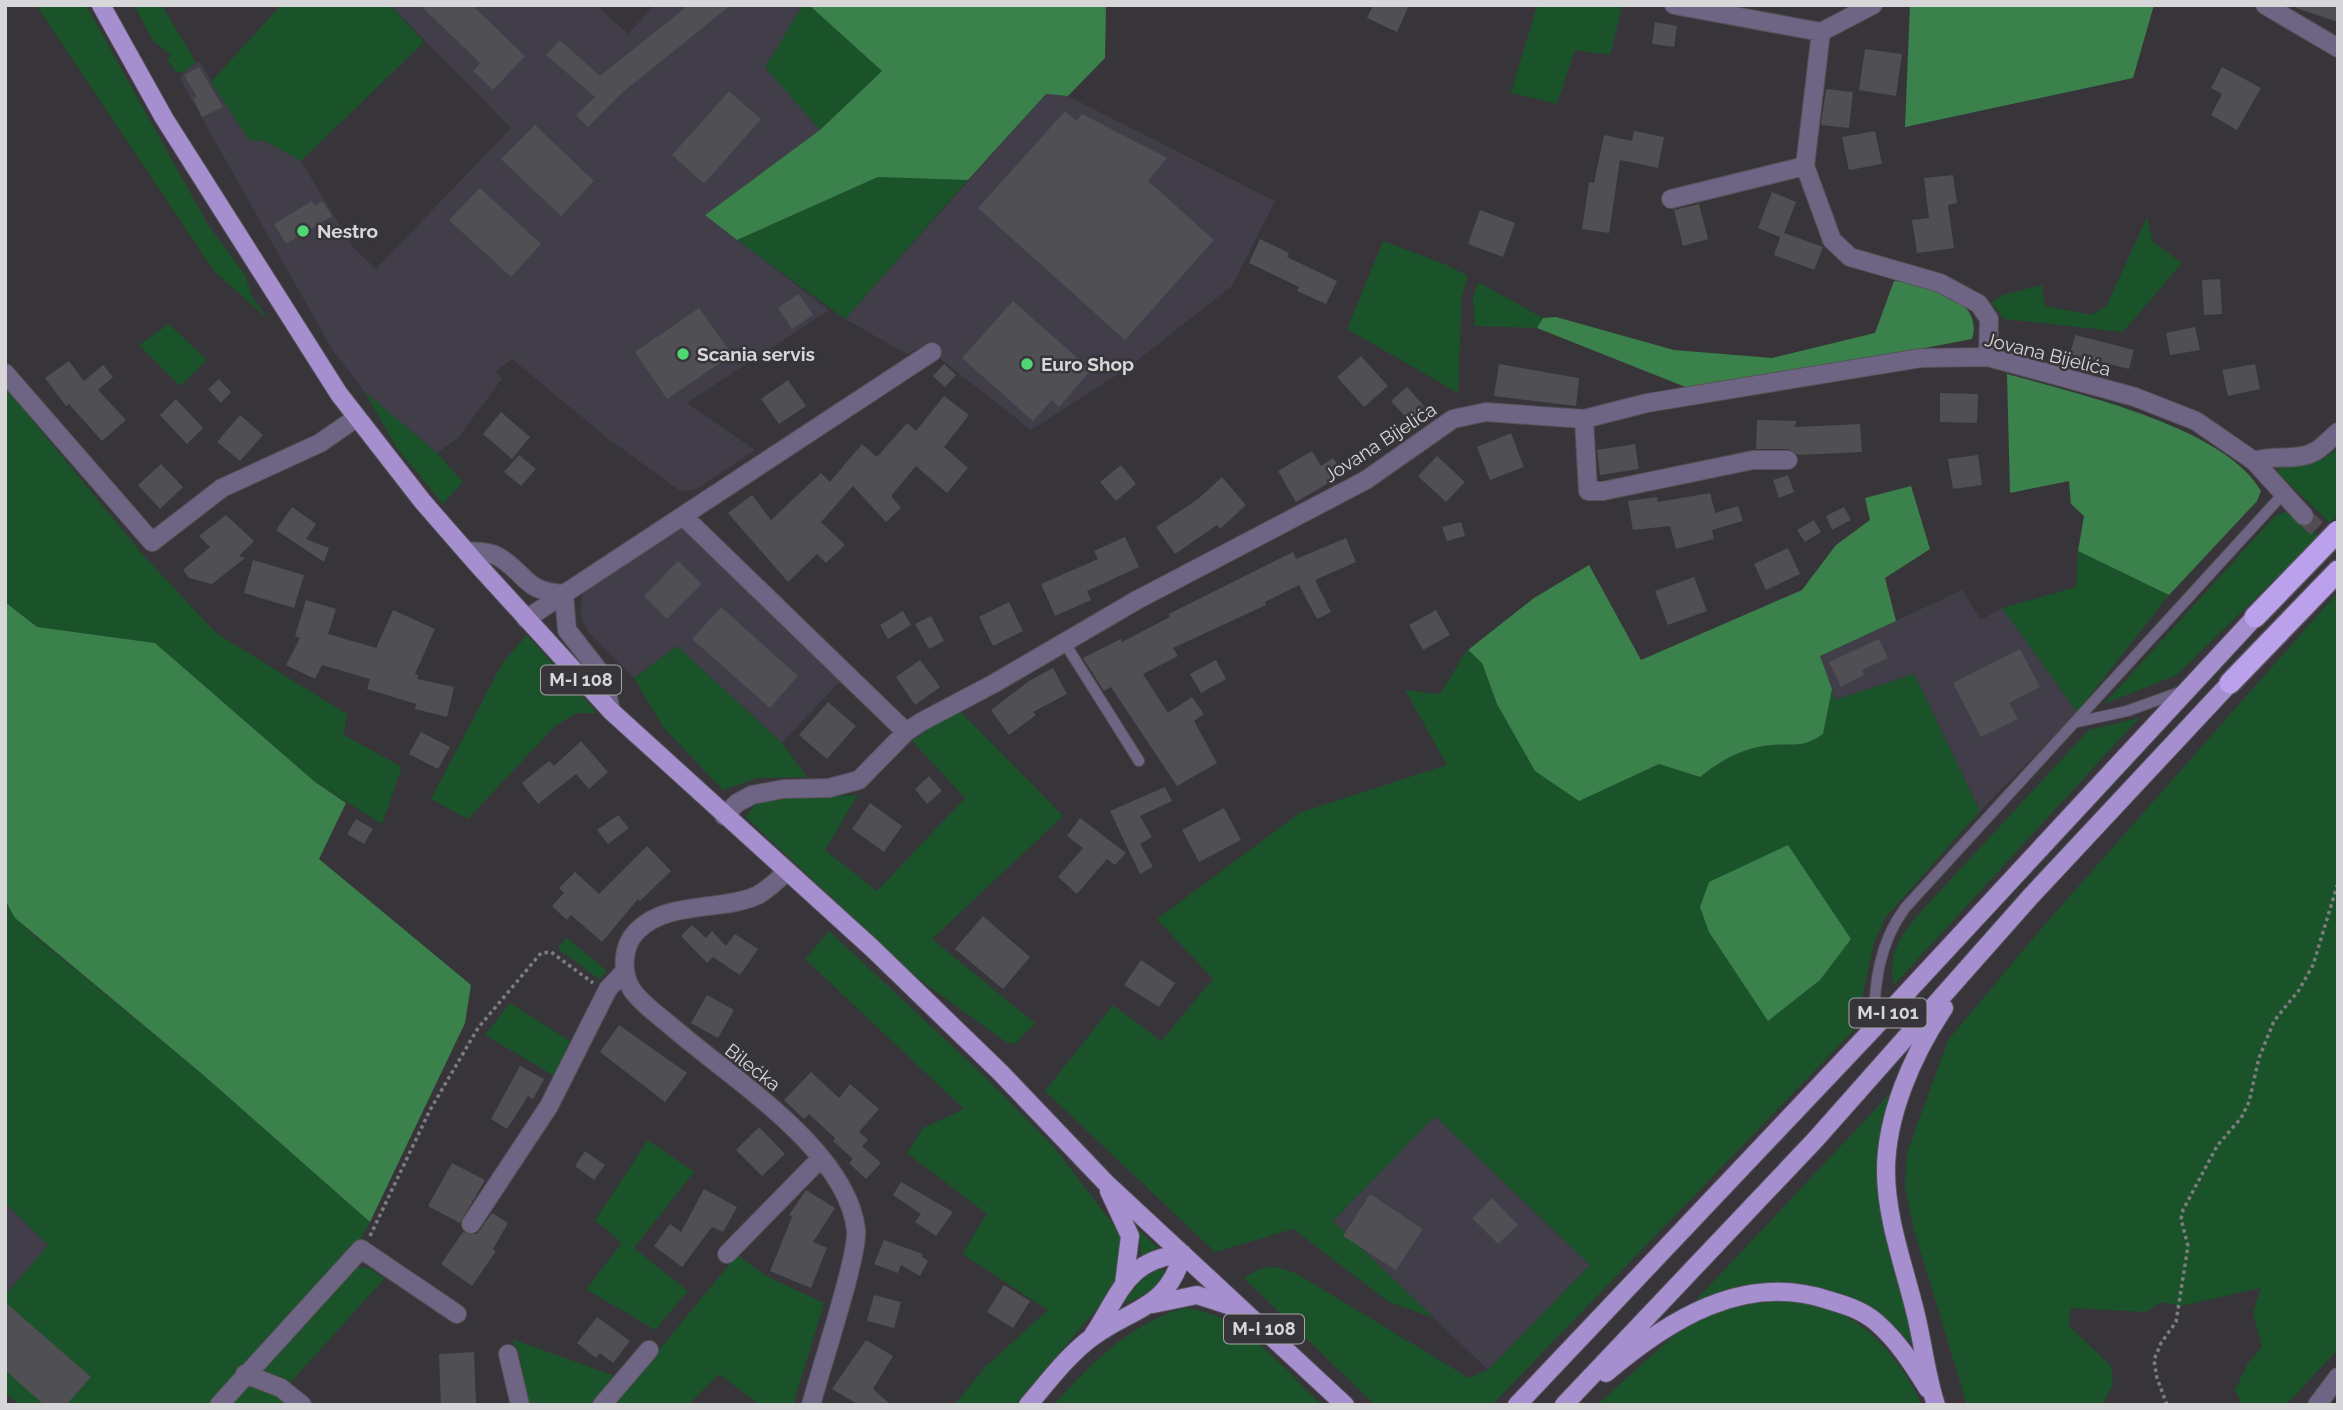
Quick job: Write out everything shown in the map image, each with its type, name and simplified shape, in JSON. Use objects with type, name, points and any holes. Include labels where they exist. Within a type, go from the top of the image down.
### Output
[{"type":"highway","name":"M-I 101","points":[[2255,617],[2338,531]]},
{"type":"highway","name":"M-I 101","points":[[2230,683],[2336,573]]},
{"type":"main road","name":"M-I 108","points":[[101,5],[164,118],[356,418],[526,619],[611,711],[872,948],[1001,1073],[1105,1182],[1345,1405]]},
{"type":"main road","name":"M-I 101","points":[[1517,1405],[1874,1028],[2184,690],[2255,617]]},
{"type":"main road","name":"M-I 101","points":[[1564,1405],[1816,1139],[2032,895],[2230,683]]},
{"type":"main road","points":[[1935,1402],[1892,1217],[1886,1173],[1889,1143],[1909,1074],[1929,1031],[2032,895]]},
{"type":"main road","points":[[1105,1182],[1130,1236],[1124,1285]]},
{"type":"main road","points":[[1028,1405],[1062,1364],[1091,1338],[1163,1294],[1176,1278],[1183,1254],[1146,1261],[1124,1285],[1091,1338]]},
{"type":"main road","points":[[1573,1405],[1622,1360],[1683,1316],[1720,1301],[1764,1292],[1788,1291],[1809,1294],[1858,1310],[1876,1321],[1912,1363],[1935,1402]]},
{"type":"main road","points":[[1146,1306],[1197,1295],[1245,1312]]},
{"type":"street","points":[[1674,5],[1821,32],[1873,5]]},
{"type":"street","points":[[2265,5],[2338,48]]},
{"type":"street","points":[[1821,32],[1805,166],[1832,240],[1859,261],[1940,283],[1979,304],[1989,319],[1987,357]]},
{"type":"street","points":[[1671,199],[1805,166]]},
{"type":"street","points":[[526,619],[932,352]]},
{"type":"street","name":"Jovana Bijelića","points":[[724,816],[737,803],[752,795],[783,789],[829,788],[859,779],[906,732],[1137,600],[1366,480],[1453,419],[1486,412],[1584,419],[1647,403],[1921,358],[1987,357],[2167,408],[2196,421],[2254,461],[2304,516]]},
{"type":"street","points":[[5,373],[152,542],[222,488],[320,443],[356,418]]},
{"type":"street","points":[[1584,419],[1588,491],[1603,491],[1753,460],[1788,460]]},
{"type":"street","points":[[2254,461],[2265,457],[2302,457],[2316,450],[2338,432]]},
{"type":"street","points":[[683,516],[906,732]]},
{"type":"street","points":[[466,551],[491,553],[508,564],[534,588],[564,594]]},
{"type":"street","points":[[564,594],[567,630],[603,676],[611,711]]},
{"type":"street","points":[[471,1224],[549,1106],[608,989],[624,972],[625,957],[632,938],[645,925],[674,912],[732,903],[758,895],[787,871]]},
{"type":"street","name":"Bilećka","points":[[624,972],[640,999],[707,1058],[766,1102],[821,1158],[839,1179],[847,1196],[856,1232],[841,1304],[811,1405]]},
{"type":"street","points":[[727,1254],[821,1158]]},
{"type":"street","points":[[219,1405],[361,1249],[457,1314]]},
{"type":"street","points":[[602,1405],[649,1350]]},
{"type":"street","points":[[508,1354],[520,1405]]},
{"type":"street","points":[[245,1374],[281,1388],[302,1405]]},
{"type":"street","points":[[2317,1405],[2338,1377]]},
{"type":"lane","points":[[1874,1028],[1874,998],[1883,946],[1889,929],[2283,494]]},
{"type":"lane","points":[[1064,642],[1139,761]]},
{"type":"lane","points":[[2077,723],[2127,710],[2184,690]]},
{"type":"path","points":[[2167,1405],[2157,1378],[2154,1360],[2161,1343],[2176,1322],[2188,1246],[2181,1219],[2183,1210],[2217,1146],[2241,1118],[2249,1102],[2259,1058],[2274,1021],[2299,990],[2314,965],[2338,883]]},
{"type":"path","points":[[361,1249],[376,1227],[430,1110],[478,1028],[541,953],[551,952],[594,984],[608,989]]},
{"type":"shaded area","points":[[390,5],[596,5],[628,34],[655,5],[803,5],[765,67],[820,130],[705,215],[829,310],[687,403],[755,450],[697,489],[680,491],[606,437],[512,359],[496,371],[502,379],[457,439],[437,453],[364,391],[333,351],[180,79],[183,72],[199,61],[249,140],[265,141],[301,161],[353,247],[376,269],[511,128]]},
{"type":"shaded area","points":[[1046,94],[1068,96],[1275,201],[1232,286],[1129,367],[1031,430],[924,346],[907,354],[845,319]]},
{"type":"shaded area","points":[[682,526],[737,582],[842,679],[782,743],[677,646],[634,678],[590,634],[583,622],[580,611],[583,592]]},
{"type":"shaded area","points":[[1962,590],[1981,620],[2002,608],[2077,712],[1980,811],[1914,674],[1835,700],[1820,656]]},
{"type":"shaded area","points":[[1435,1116],[1590,1265],[1488,1370],[1333,1221]]},
{"type":"shaded area","points":[[5,1203],[49,1244],[5,1296]]},
{"type":"green space","points":[[36,5],[86,5],[207,223],[245,275],[251,295],[269,320],[214,271]]},
{"type":"green space","points":[[134,5],[162,5],[196,63],[184,72],[176,72],[167,59],[171,55],[153,41]]},
{"type":"green space","points":[[281,5],[390,5],[424,42],[301,161],[265,141],[249,140],[211,82]]},
{"type":"green space","points":[[803,5],[809,5],[882,71],[820,130],[765,67]]},
{"type":"green space","points":[[809,5],[1106,5],[1105,58],[1068,96],[1046,94],[968,180],[878,177],[737,240],[705,215],[820,130],[882,71]]},
{"type":"green space","points":[[1537,5],[1622,6],[1610,55],[1575,50],[1557,104],[1511,93]]},
{"type":"green space","points":[[1910,5],[2154,5],[2133,78],[1905,127]]},
{"type":"green space","points":[[919,176],[968,180],[845,319],[737,240],[878,177]]},
{"type":"green space","points":[[2147,217],[2153,242],[2182,263],[2123,332],[2004,319],[1991,303],[2002,295],[2042,285],[2045,306],[2092,315],[2107,305]]},
{"type":"green space","points":[[1383,241],[1447,265],[1468,276],[1462,295],[1458,393],[1347,329]]},
{"type":"green space","points":[[1894,281],[1921,285],[1949,295],[1961,303],[1970,313],[1974,325],[1972,339],[1799,372],[1688,388],[1537,328],[1543,318],[1556,317],[1674,350],[1772,358],[1875,333]]},
{"type":"green space","points":[[1478,282],[1543,318],[1537,328],[1475,326],[1473,297]]},
{"type":"green space","points":[[169,324],[207,360],[180,386],[139,345]]},
{"type":"green space","points":[[2007,374],[2108,402],[2183,431],[2216,448],[2243,468],[2261,491],[2257,501],[2169,595],[2078,551],[2084,516],[2071,504],[2069,481],[2010,493]]},
{"type":"green space","points":[[5,387],[144,556],[216,633],[347,714],[344,735],[402,767],[382,824],[315,782],[155,643],[37,627],[5,602]]},
{"type":"green space","points":[[364,391],[437,453],[463,482],[443,504],[397,448]]},
{"type":"green space","points":[[2338,449],[2338,515],[2330,523],[2278,473],[2280,465],[2321,460]]},
{"type":"green space","points":[[1911,486],[1930,549],[1885,578],[1896,621],[1820,656],[1832,689],[1823,734],[1809,742],[1751,749],[1724,760],[1700,777],[1659,764],[1579,801],[1535,771],[1497,704],[1482,663],[1468,650],[1534,598],[1589,565],[1641,660],[1802,590],[1836,545],[1870,520],[1865,498]]},
{"type":"green space","points":[[2285,512],[2298,516],[2319,536],[2177,675],[2104,704],[2275,516]]},
{"type":"green space","points":[[2078,551],[2169,595],[2077,712],[2002,608],[2076,587]]},
{"type":"green space","points":[[2338,592],[2338,1349],[2286,1405],[2242,1405],[2235,1390],[2248,1363],[2262,1347],[2253,1313],[2261,1288],[2180,1306],[2162,1302],[2146,1312],[2071,1308],[2069,1326],[2111,1366],[2113,1385],[2102,1405],[1967,1405],[1913,1227],[1905,1187],[1907,1153],[1948,1040],[2040,930]]},
{"type":"green space","points":[[5,602],[37,627],[155,643],[315,782],[346,803],[319,859],[471,985],[465,1023],[370,1222],[201,1073],[15,918],[5,900]]},
{"type":"green space","points":[[527,635],[597,713],[576,713],[554,727],[468,819],[431,799],[503,662]]},
{"type":"green space","points":[[677,646],[782,743],[807,777],[758,778],[723,790],[663,727],[634,678]]},
{"type":"green space","points":[[1467,650],[1482,663],[1497,704],[1579,800],[1659,764],[1700,777],[1724,760],[1751,749],[1809,742],[1823,734],[1832,689],[1835,700],[1914,674],[1980,811],[1885,918],[1874,943],[1855,1029],[1492,1405],[1375,1405],[1244,1278],[1270,1267],[1297,1274],[1469,1378],[1488,1370],[1590,1265],[1435,1116],[1333,1221],[1434,1318],[1389,1302],[1293,1229],[1215,1252],[1045,1091],[1113,1005],[1161,1041],[1213,979],[1157,919],[1301,812],[1447,765],[1405,690],[1440,694]]},
{"type":"green space","points":[[958,709],[1063,816],[932,939],[1035,1023],[1015,1044],[1006,1042],[916,977],[746,817],[756,803],[767,799],[858,795],[825,850],[877,891],[965,798],[912,741]]},
{"type":"green space","points":[[2139,718],[1894,985],[1893,957],[1904,933],[1916,917],[2089,730]]},
{"type":"green space","points":[[1788,845],[1851,939],[1820,980],[1768,1021],[1709,932],[1700,907],[1709,882]]},
{"type":"green space","points":[[5,900],[16,918],[31,933],[201,1073],[370,1222],[361,1238],[207,1405],[20,1405],[5,1393],[5,1296],[48,1245],[5,1203]]},
{"type":"green space","points":[[829,931],[983,1075],[1053,1146],[1119,1232],[1121,1262],[1111,1292],[1015,1405],[955,1405],[985,1367],[1048,1310],[962,1254],[987,1214],[907,1153],[923,1128],[964,1109],[805,959]]},
{"type":"green space","points":[[566,937],[607,971],[599,979],[558,949]]},
{"type":"green space","points":[[510,1003],[573,1043],[556,1077],[485,1035]]},
{"type":"green space","points":[[1898,1085],[1880,1156],[1920,1351],[1883,1317],[1814,1291],[1695,1306],[1697,1299]]},
{"type":"green space","points":[[648,1140],[694,1172],[634,1248],[688,1291],[655,1330],[586,1289],[622,1243],[595,1220]]},
{"type":"green space","points":[[1138,1230],[1157,1247],[1142,1259]]},
{"type":"green space","points":[[737,1255],[768,1277],[824,1303],[793,1405],[760,1405],[719,1374],[688,1405],[614,1405]]},
{"type":"green space","points":[[356,1268],[369,1268],[384,1279],[291,1382],[262,1370]]},
{"type":"green space","points":[[1156,1270],[1163,1270],[1165,1274],[1157,1284],[1141,1296],[1124,1302],[1140,1281]]},
{"type":"green space","points":[[1783,1300],[1826,1308],[1857,1323],[1884,1346],[1906,1375],[1922,1405],[1597,1405],[1684,1326],[1726,1307]]},
{"type":"green space","points":[[1184,1308],[1205,1312],[1242,1331],[1276,1359],[1322,1405],[1054,1405],[1097,1360],[1129,1334]]},
{"type":"green space","points":[[512,1339],[615,1376],[590,1405],[529,1405],[519,1353]]},
{"type":"green space","points":[[249,1385],[276,1394],[289,1405],[237,1405],[234,1402]]},
{"type":"building","points":[[420,5],[472,5],[525,56],[493,90],[473,71],[480,63]]},
{"type":"building","points":[[689,5],[731,5],[623,92],[588,127],[576,115],[595,97],[546,55],[560,40],[600,76]]},
{"type":"building","points":[[1373,5],[1409,5],[1397,32],[1367,18]]},
{"type":"building","points":[[2296,5],[2338,5],[2338,22],[2296,8]]},
{"type":"building","points":[[1655,22],[1677,26],[1674,47],[1652,44]]},
{"type":"building","points":[[1865,49],[1902,54],[1896,96],[1859,90]]},
{"type":"building","points":[[199,67],[223,107],[202,117],[193,98],[197,97],[184,75]]},
{"type":"building","points":[[2222,67],[2261,88],[2237,130],[2211,115],[2222,94],[2211,88]]},
{"type":"building","points":[[1826,89],[1853,92],[1849,128],[1821,125]]},
{"type":"building","points":[[729,91],[761,119],[704,184],[672,155]]},
{"type":"building","points":[[1065,111],[1076,121],[1082,114],[1167,158],[1148,181],[1214,240],[1125,340],[978,208]]},
{"type":"building","points":[[535,125],[594,181],[561,216],[501,159]]},
{"type":"building","points":[[1634,131],[1664,137],[1658,168],[1620,160],[1609,233],[1582,229],[1589,182],[1594,183],[1604,135],[1632,141]]},
{"type":"building","points":[[1875,131],[1882,164],[1849,170],[1842,137]]},
{"type":"building","points":[[1953,175],[1957,203],[1948,205],[1954,248],[1917,253],[1912,220],[1929,218],[1924,178]]},
{"type":"building","points":[[480,188],[541,244],[511,277],[449,220]]},
{"type":"building","points":[[1772,192],[1796,202],[1784,233],[1823,247],[1814,270],[1774,255],[1780,237],[1758,228]]},
{"type":"building","points":[[312,201],[315,206],[322,201],[332,216],[286,244],[274,224]]},
{"type":"building","points":[[1699,204],[1708,239],[1683,246],[1674,210]]},
{"type":"building","points":[[1480,210],[1515,223],[1503,257],[1468,244]]},
{"type":"building","points":[[1260,239],[1289,253],[1287,257],[1337,281],[1326,304],[1297,291],[1299,287],[1249,263]]},
{"type":"building","points":[[2220,279],[2222,314],[2204,315],[2202,280]]},
{"type":"building","points":[[799,294],[813,315],[792,329],[778,308]]},
{"type":"building","name":"Euro Shop","points":[[1013,301],[1091,370],[1059,407],[1052,400],[1033,421],[962,358]]},
{"type":"building","name":"Scania servis","points":[[699,308],[732,355],[667,399],[635,352]]},
{"type":"building","points":[[2195,327],[2200,350],[2170,355],[2166,333]]},
{"type":"building","points":[[2075,335],[2134,350],[2129,369],[2070,354]]},
{"type":"building","points":[[1361,356],[1388,386],[1364,407],[1337,377]]},
{"type":"building","points":[[69,361],[84,381],[103,365],[113,377],[98,390],[126,420],[102,441],[69,404],[66,406],[45,378]]},
{"type":"building","points":[[944,364],[956,375],[945,387],[933,376]]},
{"type":"building","points":[[1499,364],[1579,378],[1576,406],[1494,396]]},
{"type":"building","points":[[2255,364],[2260,389],[2228,396],[2222,370]]},
{"type":"building","points":[[219,379],[231,392],[221,403],[208,389]]},
{"type":"building","points":[[788,380],[806,406],[779,424],[761,399]]},
{"type":"building","points":[[1407,387],[1424,406],[1409,421],[1391,401]]},
{"type":"building","points":[[1940,393],[1978,394],[1977,423],[1940,422]]},
{"type":"building","points":[[944,396],[969,415],[944,447],[968,468],[947,493],[916,466],[891,496],[901,508],[886,522],[853,486],[821,522],[845,545],[826,563],[817,554],[788,582],[728,513],[752,495],[771,520],[821,473],[830,482],[862,444],[877,457],[907,423],[916,431]]},
{"type":"building","points":[[176,399],[203,428],[187,444],[160,415]]},
{"type":"building","points":[[501,412],[530,437],[512,459],[483,434]]},
{"type":"building","points":[[240,415],[263,435],[240,461],[217,442]]},
{"type":"building","points":[[1757,420],[1796,421],[1795,427],[1860,424],[1862,452],[1798,455],[1789,449],[1756,449]]},
{"type":"building","points":[[1511,433],[1524,467],[1490,480],[1477,447]]},
{"type":"building","points":[[1635,444],[1639,469],[1600,475],[1597,450]]},
{"type":"building","points":[[1312,451],[1321,466],[1333,458],[1344,474],[1296,502],[1278,471]]},
{"type":"building","points":[[519,455],[536,469],[521,486],[504,472]]},
{"type":"building","points":[[1978,455],[1982,485],[1953,489],[1948,459]]},
{"type":"building","points":[[1437,456],[1465,482],[1446,502],[1418,476]]},
{"type":"building","points":[[161,464],[183,487],[160,509],[138,485]]},
{"type":"building","points":[[1121,465],[1136,484],[1116,501],[1100,482]]},
{"type":"building","points":[[1788,475],[1794,492],[1779,498],[1773,480]]},
{"type":"building","points":[[1222,477],[1246,505],[1220,529],[1217,525],[1175,554],[1156,527],[1198,499]]},
{"type":"building","points":[[1710,493],[1715,513],[1738,506],[1743,521],[1712,530],[1714,539],[1676,549],[1670,526],[1633,530],[1628,501],[1657,497],[1658,502]]},
{"type":"building","points":[[292,507],[316,524],[306,539],[329,548],[324,562],[276,530]]},
{"type":"building","points":[[1844,507],[1851,520],[1832,530],[1826,516]]},
{"type":"building","points":[[226,515],[254,541],[239,556],[245,558],[212,584],[189,578],[183,570],[210,547],[199,536]]},
{"type":"building","points":[[1814,520],[1821,532],[1805,542],[1797,530]]},
{"type":"building","points":[[1461,522],[1465,536],[1447,541],[1442,527]]},
{"type":"building","points":[[1125,537],[1139,567],[1087,591],[1091,600],[1055,616],[1041,584],[1098,559],[1094,551]]},
{"type":"building","points":[[1346,538],[1356,562],[1315,580],[1331,612],[1317,619],[1299,585],[1265,602],[1266,605],[1173,648],[1178,656],[1143,674],[1168,713],[1192,697],[1204,714],[1194,721],[1217,763],[1177,786],[1111,687],[1104,691],[1083,658],[1121,639],[1122,642],[1170,617],[1169,614],[1293,552],[1296,559]]},
{"type":"building","points":[[1788,548],[1800,574],[1766,590],[1754,564]]},
{"type":"building","points":[[253,560],[304,575],[294,608],[244,593]]},
{"type":"building","points":[[678,561],[702,584],[667,619],[644,596]]},
{"type":"building","points":[[1694,577],[1707,611],[1668,625],[1655,591]]},
{"type":"building","points":[[306,600],[336,609],[328,634],[376,648],[393,610],[435,629],[415,674],[418,675],[417,679],[454,687],[447,717],[415,709],[416,704],[367,689],[370,679],[322,665],[315,679],[286,665],[300,638],[295,636]]},
{"type":"building","points":[[1009,602],[1023,631],[993,646],[979,617]]},
{"type":"building","points":[[721,607],[798,676],[770,708],[692,639]]},
{"type":"building","points":[[1436,610],[1450,635],[1423,650],[1409,625]]},
{"type":"building","points":[[903,611],[911,625],[888,639],[880,625]]},
{"type":"building","points":[[931,616],[944,641],[929,649],[915,624]]},
{"type":"building","points":[[1879,639],[1888,658],[1862,670],[1864,675],[1841,687],[1829,662]]},
{"type":"building","points":[[2020,649],[2040,687],[2009,703],[2018,719],[1981,737],[1953,683]]},
{"type":"building","points":[[920,660],[940,687],[915,705],[896,677]]},
{"type":"building","points":[[1216,660],[1226,679],[1201,693],[1190,674]]},
{"type":"building","points":[[1053,668],[1067,694],[1033,712],[1036,715],[1009,735],[991,710],[1029,681]]},
{"type":"building","points":[[828,702],[856,726],[827,759],[799,735]]},
{"type":"building","points":[[421,732],[450,747],[438,769],[409,754]]},
{"type":"building","points":[[581,741],[608,772],[589,789],[576,774],[538,804],[522,783],[549,761],[554,766]]},
{"type":"building","points":[[929,776],[942,791],[927,804],[915,789]]},
{"type":"building","points":[[1165,787],[1172,801],[1140,816],[1152,837],[1140,844],[1153,867],[1140,874],[1110,811]]},
{"type":"building","points":[[870,803],[902,826],[884,852],[852,829]]},
{"type":"building","points":[[1224,808],[1241,840],[1199,862],[1182,830]]},
{"type":"building","points":[[618,815],[629,828],[608,844],[597,830]]},
{"type":"building","points":[[1080,818],[1126,853],[1115,865],[1107,859],[1077,894],[1058,877],[1083,848],[1067,836]]},
{"type":"building","points":[[356,819],[373,829],[364,844],[347,834]]},
{"type":"building","points":[[647,846],[671,871],[640,901],[638,899],[602,942],[571,915],[567,920],[552,906],[564,893],[559,888],[575,872],[599,894]]},
{"type":"building","points":[[983,916],[1030,957],[1003,989],[955,949]]},
{"type":"building","points":[[692,925],[706,938],[712,931],[726,946],[735,934],[758,949],[740,975],[713,957],[707,963],[681,936]]},
{"type":"building","points":[[1141,960],[1175,983],[1159,1007],[1124,985]]},
{"type":"building","points":[[707,995],[734,1010],[718,1038],[691,1023]]},
{"type":"building","points":[[619,1025],[687,1073],[665,1102],[600,1052]]},
{"type":"building","points":[[520,1066],[544,1079],[533,1099],[528,1096],[507,1129],[491,1119]]},
{"type":"building","points":[[811,1072],[839,1098],[850,1084],[879,1109],[859,1132],[868,1140],[862,1146],[881,1163],[866,1179],[849,1163],[853,1159],[833,1141],[835,1138],[809,1114],[804,1119],[784,1100]]},
{"type":"building","points":[[759,1127],[785,1154],[762,1176],[736,1150]]},
{"type":"building","points":[[585,1151],[605,1165],[594,1180],[575,1166]]},
{"type":"building","points":[[452,1163],[485,1180],[460,1223],[428,1206]]},
{"type":"building","points":[[901,1182],[953,1212],[936,1236],[915,1222],[921,1214],[893,1195]]},
{"type":"building","points":[[704,1189],[737,1207],[723,1232],[712,1227],[682,1267],[654,1246],[670,1224],[681,1232]]},
{"type":"building","points":[[806,1190],[835,1208],[813,1242],[827,1248],[811,1288],[770,1271],[792,1217],[789,1215]]},
{"type":"building","points":[[1370,1194],[1423,1229],[1396,1270],[1343,1236]]},
{"type":"building","points":[[1492,1198],[1518,1225],[1498,1244],[1472,1218]]},
{"type":"building","points":[[492,1213],[508,1223],[493,1249],[496,1251],[472,1286],[441,1264],[463,1232],[477,1234]]},
{"type":"building","points":[[884,1240],[923,1254],[921,1256],[928,1261],[920,1276],[901,1265],[898,1273],[874,1264]]},
{"type":"building","points":[[1004,1285],[1030,1301],[1013,1328],[987,1312]]},
{"type":"building","points":[[874,1295],[901,1302],[894,1328],[867,1321]]},
{"type":"building","points":[[5,1302],[91,1377],[66,1405],[44,1405],[5,1370]]},
{"type":"building","points":[[597,1317],[630,1341],[613,1363],[600,1353],[596,1358],[577,1343]]},
{"type":"building","points":[[866,1340],[893,1356],[873,1389],[891,1405],[859,1405],[832,1389]]},
{"type":"building","points":[[474,1352],[476,1405],[441,1405],[439,1354]]},
{"type":"tunnel","points":[[2304,516],[2338,550]]},
{"type":"place","name":"Nestro","points":[[303,231]]},
{"type":"place","name":"Scania servis","points":[[683,354]]},
{"type":"place","name":"Euro Shop","points":[[1027,364]]}]
